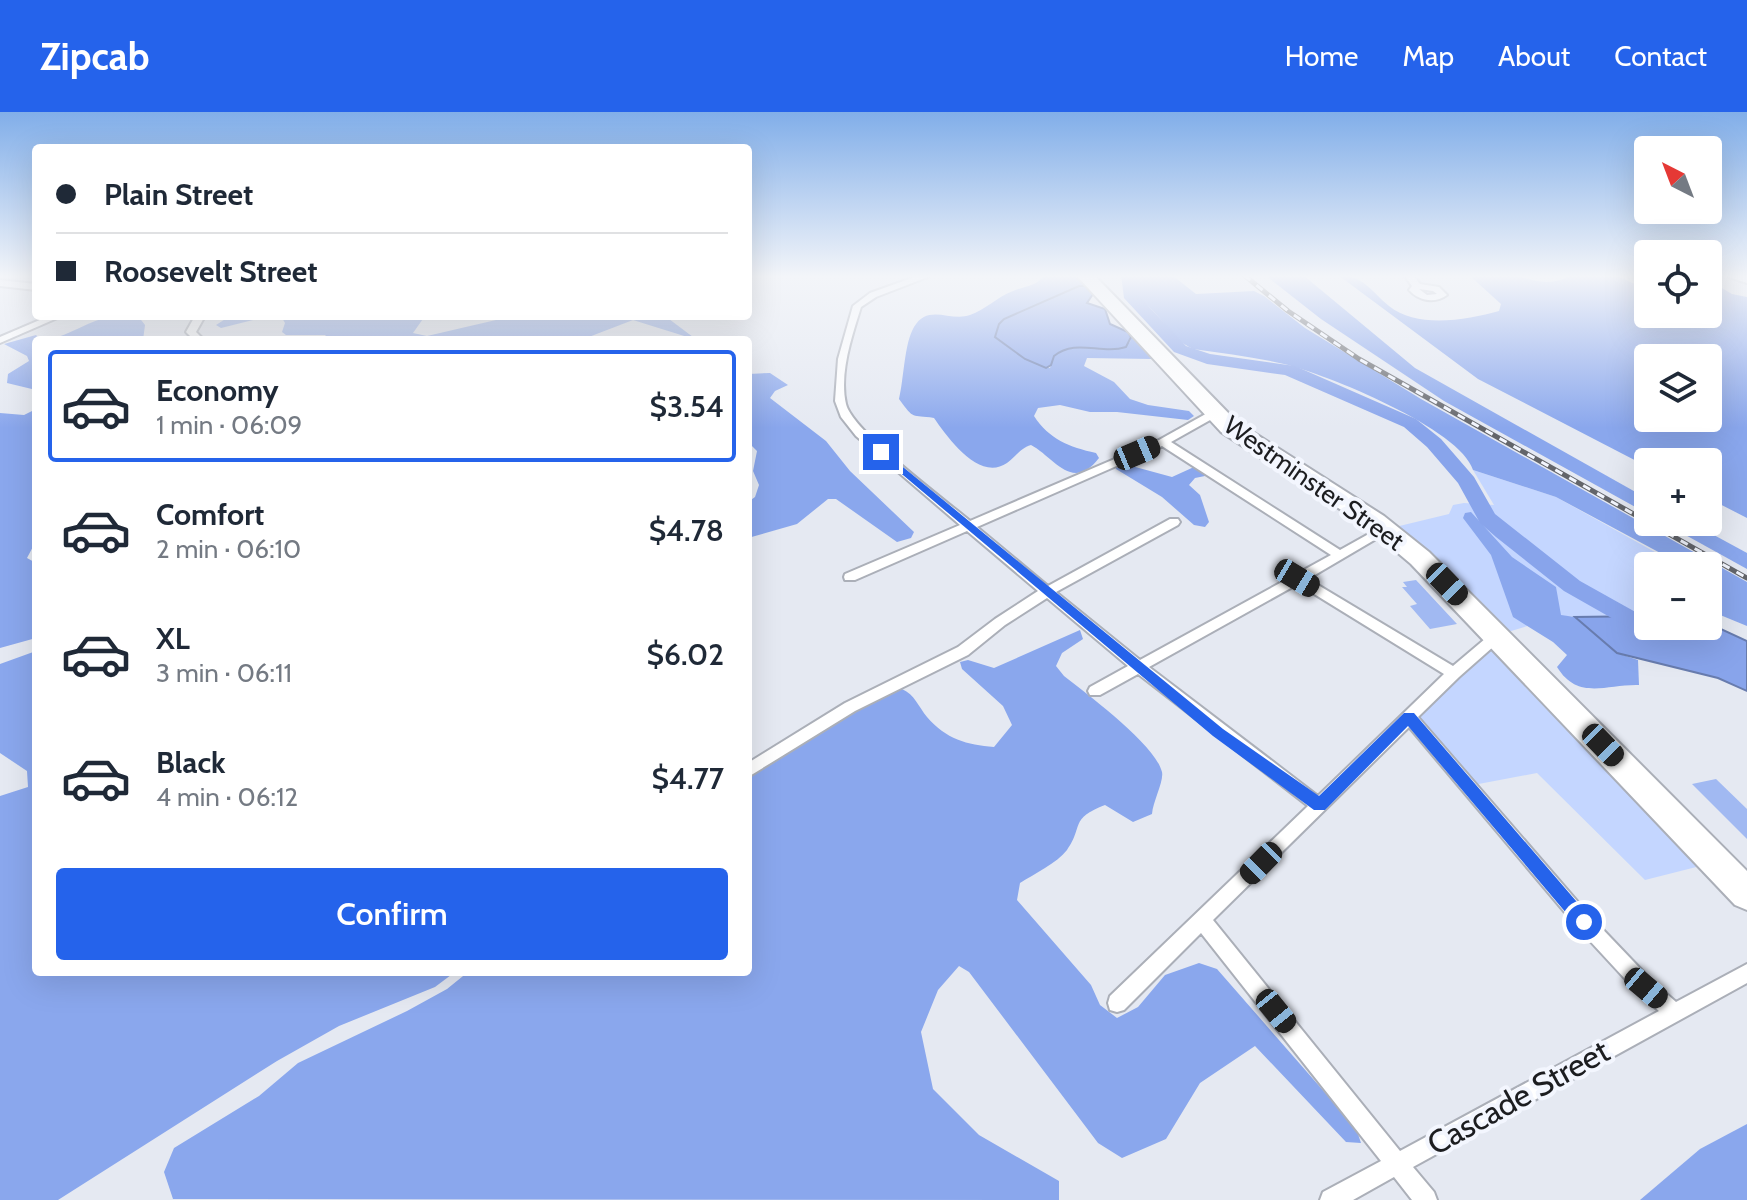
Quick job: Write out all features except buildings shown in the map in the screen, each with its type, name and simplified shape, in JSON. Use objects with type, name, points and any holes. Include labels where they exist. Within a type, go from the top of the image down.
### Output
[{"type":"highway","name":"Westminster Street","points":[[1132,326],[1245,440],[1387,529],[1429,567],[1747,894]]},
{"type":"street","points":[[0,340],[34,326]]},
{"type":"street","points":[[852,326],[838,389],[843,412],[861,434],[1218,732],[1319,805]]},
{"type":"street","points":[[850,577],[1163,442],[1215,413]]},
{"type":"street","points":[[1163,442],[1338,554]]},
{"type":"street","points":[[752,768],[850,707],[963,651],[1047,592],[1174,522]]},
{"type":"street","points":[[1095,691],[1387,529]]},
{"type":"street","points":[[1297,578],[1454,673]]},
{"type":"street","points":[[1117,1003],[1454,673],[1497,636]]},
{"type":"street","points":[[1409,717],[1584,922],[1646,988],[1674,1012]]},
{"type":"street","points":[[1203,921],[1426,1200]]},
{"type":"street","name":"Cascade Street","points":[[1331,1200],[1747,973]]},
{"type":"shaded area","points":[[85,326],[145,326],[144,336],[61,336]]},
{"type":"shaded area","points":[[284,326],[418,326],[413,333],[427,336],[286,335],[282,332]]},
{"type":"shaded area","points":[[471,326],[618,326],[591,336],[427,336]]},
{"type":"shaded area","points":[[651,326],[678,326],[692,336]]},
{"type":"shaded area","points":[[998,326],[1114,326],[1128,332],[1131,337],[1126,347],[1117,349],[1080,347],[1062,351],[1046,368],[1025,359],[995,337]]},
{"type":"shaded area","points":[[999,326],[997,339],[1025,359],[1050,368],[1054,356],[1063,350],[1081,347],[1109,349],[1136,337],[1153,359],[1087,358],[1084,366],[1114,382],[1130,399],[1189,411],[1194,416],[1188,420],[1090,412],[1060,405],[1038,408],[1034,416],[1046,431],[1068,445],[1096,453],[1099,458],[1089,468],[1072,472],[1031,445],[1007,463],[986,467],[965,455],[934,418],[914,415],[899,399],[908,343],[914,327]]},
{"type":"shaded area","points":[[1166,326],[1302,326],[1421,399],[1634,519],[1634,536],[1665,536],[1694,552],[1658,552],[1556,497],[1473,470],[1463,454],[1419,421],[1330,379],[1284,364],[1193,349]]},
{"type":"shaded area","points":[[1331,326],[1364,326],[1415,368],[1634,491],[1634,506],[1444,401]]},
{"type":"shaded area","points":[[1406,326],[1747,326],[1747,518],[1722,505],[1722,448],[1634,448],[1634,460],[1478,379]]},
{"type":"shaded area","points":[[32,336],[32,389],[7,383],[8,374],[29,361],[27,356],[4,344]]},
{"type":"shaded area","points":[[770,373],[788,385],[775,391],[770,398],[826,441],[850,471],[914,532],[911,538],[897,542],[836,499],[828,499],[797,524],[752,537],[752,499],[759,485],[753,471],[757,451],[752,446],[752,374]]},
{"type":"shaded area","points":[[32,411],[32,549],[27,558],[32,561],[32,639],[0,648],[0,413],[24,415]]},
{"type":"shaded area","points":[[1116,465],[1128,465],[1172,477],[1194,467],[1203,469],[1205,476],[1195,478],[1189,485],[1200,495],[1209,522],[1205,527],[1194,525],[1162,497],[1116,469]]},
{"type":"shaded area","points":[[1473,470],[1556,497],[1655,552],[1634,552],[1634,617],[1560,616],[1498,635],[1716,862],[1645,880],[1537,773],[1468,786],[1409,717],[1497,635],[1387,529],[1449,514],[1453,505],[1494,505]]},
{"type":"shaded area","points":[[1471,512],[1512,557],[1556,587],[1561,615],[1575,617],[1617,653],[1638,660],[1639,685],[1583,687],[1565,677],[1557,667],[1567,655],[1553,642],[1513,617],[1491,555],[1463,518],[1465,513]]},
{"type":"shaded area","points":[[1687,536],[1716,536],[1747,553],[1747,569],[1722,555],[1722,552],[1716,552]]},
{"type":"shaded area","points":[[1722,568],[1747,582],[1747,626],[1722,616]]},
{"type":"shaded area","points":[[1634,616],[1634,640],[1722,640],[1722,629],[1747,641],[1747,691],[1718,678],[1617,653],[1575,617]]},
{"type":"shaded area","points":[[1080,630],[1083,639],[1062,653],[1056,666],[1134,734],[1157,761],[1162,772],[1152,814],[1133,822],[1105,805],[1086,815],[1063,855],[1020,883],[1017,900],[1091,985],[1100,1005],[1117,1018],[1138,1007],[1165,975],[1199,963],[1217,969],[1356,1128],[1361,1143],[1346,1142],[1255,1046],[1200,1083],[1166,1139],[1122,1158],[1098,1143],[969,972],[959,966],[938,990],[921,1032],[933,1089],[979,1135],[1059,1181],[1059,1200],[173,1199],[164,1172],[174,1148],[259,1096],[298,1063],[407,1011],[447,989],[463,976],[752,976],[752,772],[843,715],[902,689],[934,725],[949,736],[975,745],[994,747],[1012,725],[1003,706],[962,669],[960,662],[968,660],[994,668]]},
{"type":"shaded area","points":[[32,652],[32,976],[450,976],[435,987],[339,1026],[277,1061],[58,1200],[0,1200],[0,796],[28,787],[27,771],[0,753],[0,664]]},
{"type":"shaded area","points":[[1747,1124],[1747,1200],[1640,1200],[1700,1149]]},
{"type":"waterway","points":[[1158,326],[1180,349],[1207,359],[1289,370],[1410,423],[1434,443],[1467,481],[1487,518],[1572,586],[1634,622]]},
{"type":"railway","points":[[1310,326],[1359,359],[1747,578]]},
{"type":"route","points":[[881,452],[1218,732],[1319,805],[1409,717],[1584,922]]}]
